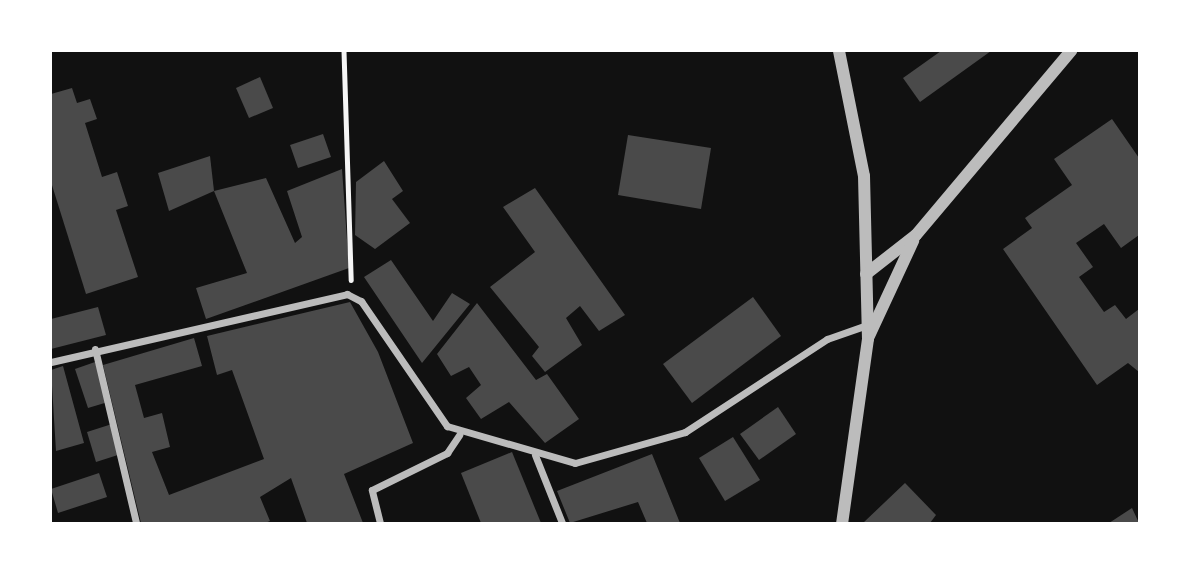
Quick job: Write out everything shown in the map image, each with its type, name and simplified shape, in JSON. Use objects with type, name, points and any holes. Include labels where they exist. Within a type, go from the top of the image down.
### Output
[{"type":"street","points":[[839,51],[864,176],[868,340],[842,523]]},
{"type":"street","points":[[866,274],[916,235],[1071,51]]},
{"type":"street","points":[[868,340],[916,235]]},
{"type":"street","points":[[51,362],[95,349],[347,294],[360,301],[434,413],[459,435],[575,463],[648,447],[716,413],[827,339],[867,325]]},
{"type":"street","points":[[95,349],[136,523]]},
{"type":"street","points":[[380,523],[372,490],[447,453],[459,435]]},
{"type":"street","points":[[535,455],[562,523]]},
{"type":"path","points":[[344,51],[353,253],[347,294]]},
{"type":"building","points":[[941,51],[991,51],[920,102],[903,78]]},
{"type":"building","points":[[260,77],[273,108],[249,118],[236,88]]},
{"type":"building","points":[[72,88],[77,103],[90,99],[97,119],[85,123],[102,177],[117,172],[128,206],[116,210],[138,277],[86,294],[51,182],[51,94]]},
{"type":"building","points":[[1112,119],[1139,158],[1139,235],[1121,248],[1104,224],[1076,243],[1093,267],[1079,277],[1104,312],[1115,305],[1126,319],[1139,309],[1139,372],[1128,363],[1097,385],[1003,249],[1032,228],[1025,218],[1072,185],[1054,159]]},
{"type":"building","points":[[323,134],[331,157],[298,168],[290,145]]},
{"type":"building","points":[[628,135],[711,148],[701,209],[618,195]]},
{"type":"building","points":[[210,156],[214,191],[169,211],[158,173]]},
{"type":"building","points":[[384,161],[403,191],[392,199],[410,223],[375,249],[355,235],[356,182]]},
{"type":"building","points":[[342,169],[349,268],[206,319],[196,288],[247,273],[214,191],[266,178],[295,243],[302,237],[287,191]]},
{"type":"building","points":[[535,188],[625,315],[599,331],[580,306],[566,318],[582,345],[545,372],[532,356],[539,347],[490,287],[535,252],[503,207]]},
{"type":"building","points":[[391,260],[433,321],[452,293],[470,304],[422,363],[364,277]]},
{"type":"building","points":[[753,297],[781,336],[692,403],[663,364]]},
{"type":"building","points":[[350,302],[378,352],[413,443],[344,474],[363,523],[307,523],[291,478],[260,497],[270,521],[265,523],[141,523],[103,365],[194,338],[202,366],[135,385],[144,418],[162,413],[170,447],[152,452],[169,495],[264,459],[232,370],[217,375],[207,336]]},
{"type":"building","points":[[477,303],[536,380],[547,374],[579,419],[545,443],[509,402],[481,419],[466,398],[481,385],[469,367],[451,376],[437,354]]},
{"type":"building","points":[[98,307],[106,335],[51,349],[51,319]]},
{"type":"building","points":[[95,362],[108,402],[88,408],[75,369]]},
{"type":"building","points":[[63,366],[84,443],[56,451],[51,370]]},
{"type":"building","points":[[778,407],[796,434],[759,460],[740,434]]},
{"type":"building","points":[[112,424],[121,454],[96,462],[87,432]]},
{"type":"building","points":[[733,437],[760,480],[725,501],[699,458]]},
{"type":"building","points":[[512,452],[541,523],[481,523],[461,473]]},
{"type":"building","points":[[652,454],[680,523],[647,523],[638,502],[570,523],[557,491]]},
{"type":"building","points":[[99,473],[107,497],[58,513],[51,489]]},
{"type":"building","points":[[905,483],[936,515],[930,523],[863,523]]},
{"type":"building","points":[[1132,508],[1139,523],[1109,523]]}]
